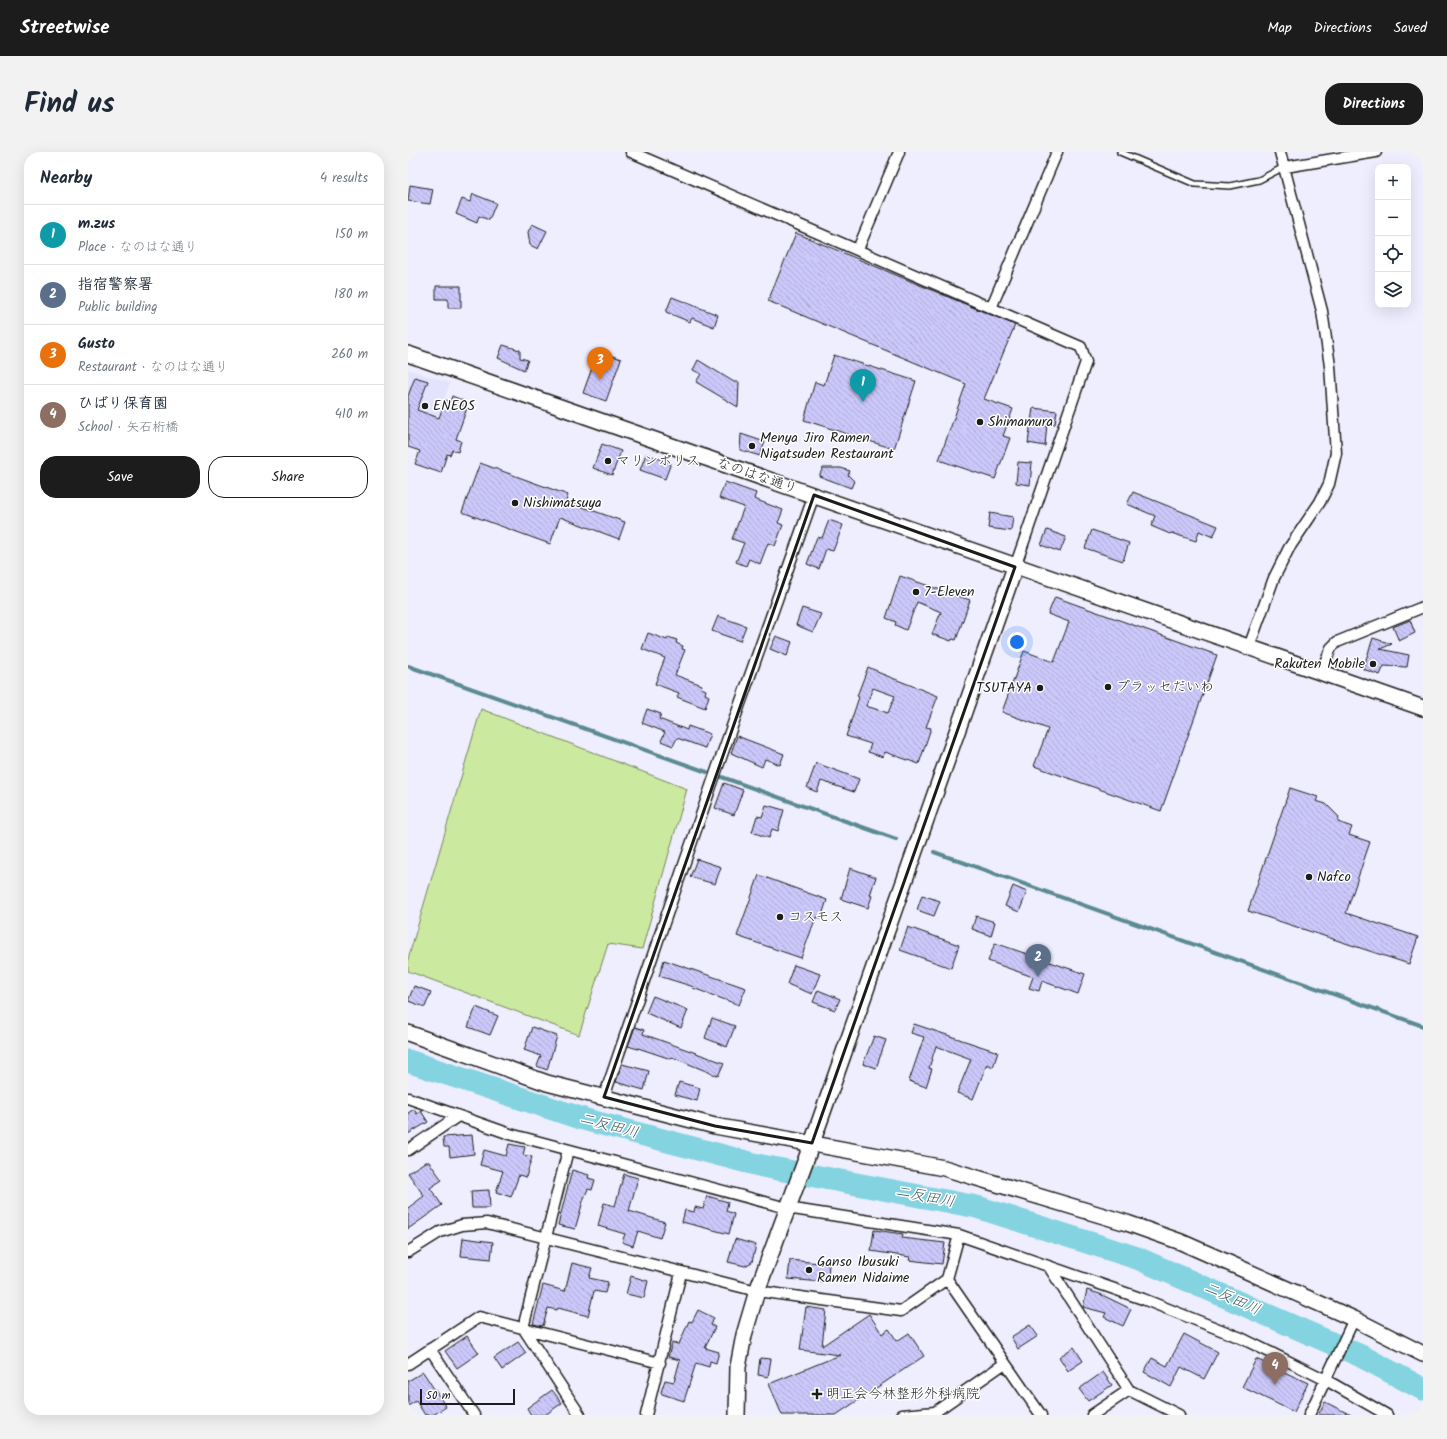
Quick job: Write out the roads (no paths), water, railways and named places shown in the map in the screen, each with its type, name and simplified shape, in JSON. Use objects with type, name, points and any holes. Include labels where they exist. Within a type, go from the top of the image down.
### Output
[{"type":"street","points":[[631,152],[858,249],[1081,347],[1086,362],[812,1143],[757,1291],[744,1335],[738,1366],[736,1401],[737,1415]]},
{"type":"street","points":[[858,249],[899,152]]},
{"type":"street","points":[[991,308],[1057,152]]},
{"type":"street","points":[[1249,647],[1280,566],[1289,548],[1320,502],[1329,484],[1336,453],[1330,366],[1322,311],[1280,152]]},
{"type":"street","points":[[1285,167],[1376,152]]},
{"type":"street","name":"なのはな通り","points":[[408,354],[814,495],[1015,567],[1423,708]]},
{"type":"street","points":[[604,1097],[720,758],[814,495]]},
{"type":"street","points":[[1321,672],[1331,648],[1337,642],[1423,606]]},
{"type":"street","points":[[408,1033],[547,1083],[715,1126],[944,1168],[1126,1223],[1181,1242],[1354,1318],[1423,1354]]},
{"type":"street","points":[[408,1098],[510,1134],[568,1150],[789,1203],[959,1235],[1143,1299],[1241,1338],[1326,1380],[1388,1415]]},
{"type":"street","points":[[408,1150],[458,1116]]},
{"type":"street","points":[[568,1150],[523,1328],[580,1415]]},
{"type":"street","points":[[408,1252],[440,1232],[462,1225],[487,1223],[757,1291],[901,1311],[947,1279],[959,1235]]},
{"type":"street","points":[[1050,1267],[1129,1390],[1179,1415]]},
{"type":"street","points":[[646,1415],[681,1273]]},
{"type":"street","points":[[947,1279],[1041,1415]]},
{"type":"street","points":[[408,1364],[479,1317],[660,1363]]},
{"type":"street","points":[[1309,1415],[1354,1318]]},
{"type":"street","points":[[430,1350],[474,1415]]},
{"type":"street","points":[[902,1415],[936,1414],[1005,1363]]},
{"type":"street","points":[[1092,1415],[1129,1390]]},
{"type":"lane","points":[[1120,152],[1195,184],[1230,186],[1259,180],[1285,167]]},
{"type":"waterway","points":[[408,666],[707,772]]},
{"type":"waterway","points":[[719,776],[896,839]]},
{"type":"waterway","points":[[934,852],[1423,1026]]},
{"type":"waterway","name":"二反田川","points":[[408,1061],[583,1119],[762,1166],[977,1207],[1137,1258],[1361,1356],[1423,1389]]},
{"type":"place","name":"Gusto","points":[[600,380]]},
{"type":"place","name":"m.zus","points":[[863,402]]},
{"type":"place","name":"ENEOS","points":[[425,406]]},
{"type":"place","name":"Shimamura","points":[[980,422]]},
{"type":"place","name":"Menya Jiro Ramen Nigatsuden Restaurant","points":[[752,446]]},
{"type":"place","name":"マリンポリス","points":[[608,461]]},
{"type":"place","name":"Nishimatsuya","points":[[515,503]]},
{"type":"place","name":"7-Eleven","points":[[916,592]]},
{"type":"place","name":"Rakuten Mobile","points":[[1373,664]]},
{"type":"place","name":"プラッセだいわ","points":[[1108,687]]},
{"type":"place","name":"TSUTAYA","points":[[1040,688]]},
{"type":"place","name":"Nafco","points":[[1309,877]]},
{"type":"place","name":"コスモス","points":[[780,917]]},
{"type":"place","name":"指宿警察署","points":[[1038,977]]},
{"type":"place","name":"Ganso Ibusuki Ramen Nidaime","points":[[809,1270]]},
{"type":"place","name":"ひばり保育園","points":[[1275,1385]]},
{"type":"place","name":"明正会今林整形外科病院","points":[[817,1394]]}]
